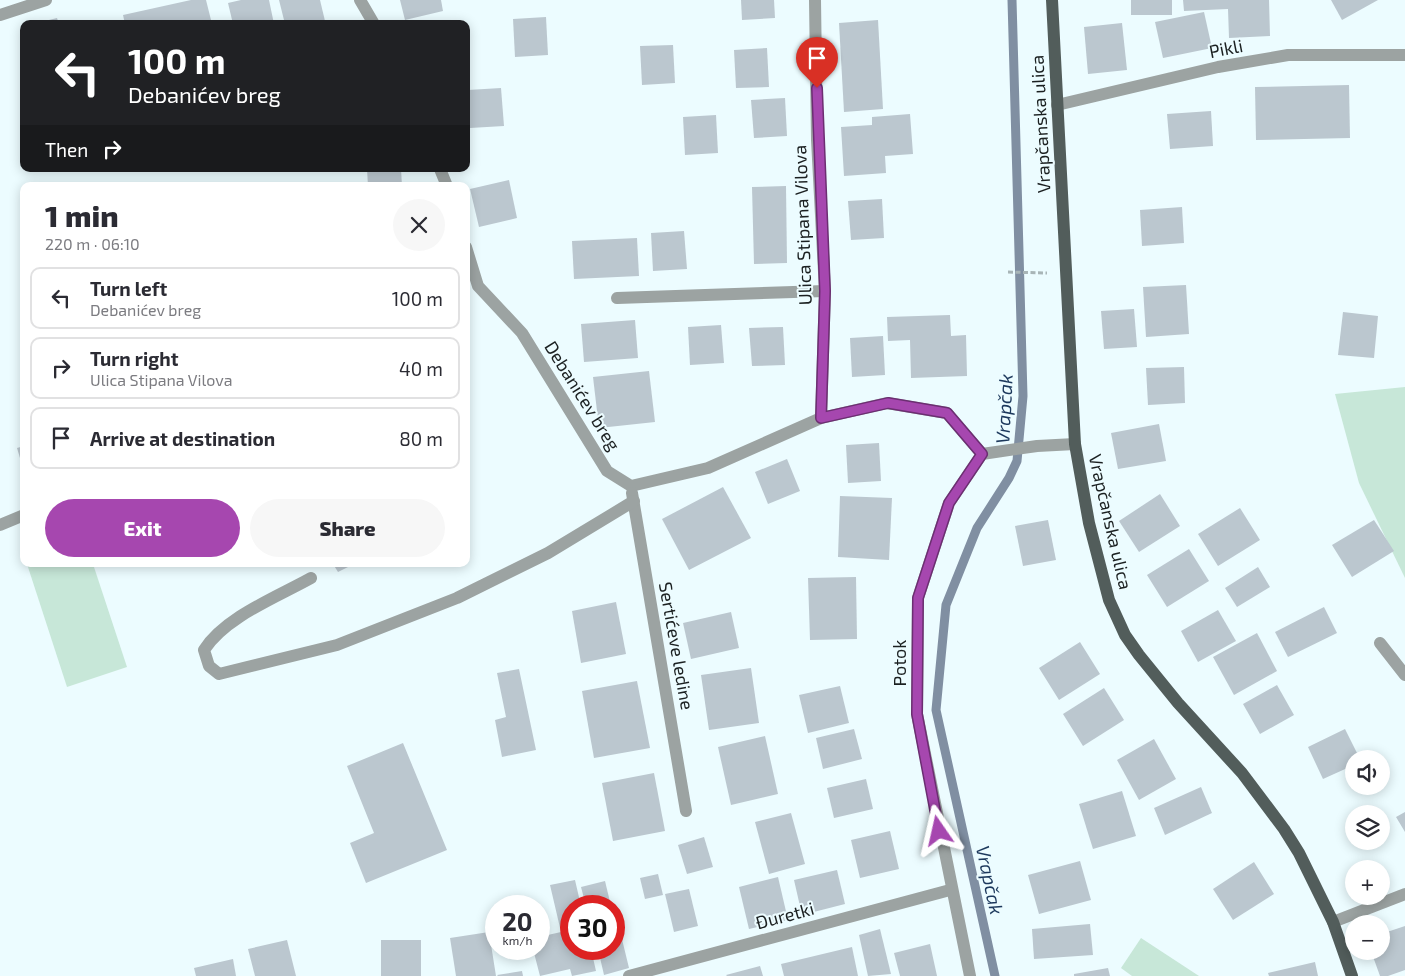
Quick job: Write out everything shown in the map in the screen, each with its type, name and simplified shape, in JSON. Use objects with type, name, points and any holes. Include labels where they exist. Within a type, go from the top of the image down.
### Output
[{"type":"main road","name":"Vrapčanska ulica","points":[[1052,0],[1075,444],[1096,552],[1109,600],[1125,636],[1178,703],[1268,805],[1299,853],[1333,922],[1352,976]]},
{"type":"street","points":[[0,15],[46,0]]},
{"type":"street","points":[[360,0],[372,20]]},
{"type":"street","name":"Ulica Stipana Vilova","points":[[815,0],[817,140],[825,291],[821,418]]},
{"type":"street","name":"Pikli","points":[[1057,105],[1218,68],[1288,55],[1405,55]]},
{"type":"street","name":"Debanićev breg","points":[[470,275],[472,289],[522,333],[607,471],[631,486]]},
{"type":"street","points":[[617,298],[825,291]]},
{"type":"street","points":[[631,486],[708,468],[821,418],[888,403],[947,413],[982,454],[1037,446],[1075,444]]},
{"type":"street","name":"Potok","points":[[970,976],[950,890],[917,714],[918,598],[949,503],[982,454]]},
{"type":"street","name":"Sertićeve ledine","points":[[631,486],[686,812]]},
{"type":"street","points":[[311,578],[242,616],[213,636],[204,650],[209,666],[219,674],[337,646],[466,594],[548,552],[634,501]]},
{"type":"street","points":[[0,525],[20,517]]},
{"type":"street","points":[[1380,643],[1405,675]]},
{"type":"street","name":"Đuretki","points":[[628,976],[950,890]]},
{"type":"street","points":[[1333,922],[1405,894]]},
{"type":"path","points":[[1008,272],[1049,273]]},
{"type":"green space","points":[[1405,387],[1405,578],[1359,483],[1335,394]]},
{"type":"green space","points":[[28,567],[94,567],[127,667],[67,687]]},
{"type":"green space","points":[[1141,938],[1199,976],[1132,976],[1121,968]]},
{"type":"building","points":[[191,0],[206,0],[211,20],[124,20],[123,15]]},
{"type":"building","points":[[241,0],[269,0],[273,20],[232,20],[228,3]]},
{"type":"building","points":[[279,0],[320,0],[325,20],[284,20]]},
{"type":"building","points":[[400,0],[441,0],[443,11],[405,20]]},
{"type":"building","points":[[741,0],[774,0],[775,18],[742,20]]},
{"type":"building","points":[[1131,0],[1172,0],[1172,15],[1131,15]]},
{"type":"building","points":[[1183,0],[1269,0],[1270,36],[1229,38],[1228,9],[1184,11]]},
{"type":"building","points":[[1331,0],[1378,0],[1342,20]]},
{"type":"building","points":[[1204,12],[1212,48],[1163,58],[1155,22]]},
{"type":"building","points":[[546,17],[548,55],[515,57],[513,19]]},
{"type":"building","points":[[878,20],[883,109],[844,112],[839,23]]},
{"type":"building","points":[[1122,23],[1127,70],[1088,74],[1084,27]]},
{"type":"building","points":[[673,45],[675,83],[642,85],[640,46]]},
{"type":"building","points":[[767,48],[769,87],[736,88],[734,50]]},
{"type":"building","points":[[1349,85],[1350,138],[1256,140],[1255,87]]},
{"type":"building","points":[[501,88],[504,126],[470,128],[470,90]]},
{"type":"building","points":[[785,98],[787,136],[754,138],[751,100]]},
{"type":"building","points":[[1211,111],[1213,146],[1170,149],[1167,114]]},
{"type":"building","points":[[910,114],[913,154],[885,156],[886,173],[844,176],[841,127],[872,125],[872,117]]},
{"type":"building","points":[[716,115],[718,153],[685,155],[683,117]]},
{"type":"building","points":[[367,172],[401,172],[402,182],[368,182]]},
{"type":"building","points":[[509,180],[517,218],[479,227],[470,189]]},
{"type":"building","points":[[786,186],[787,263],[754,264],[752,187]]},
{"type":"building","points":[[882,199],[884,238],[851,240],[848,201]]},
{"type":"building","points":[[1182,207],[1184,243],[1142,246],[1140,210]]},
{"type":"building","points":[[684,231],[687,269],[653,271],[651,233]]},
{"type":"building","points":[[637,238],[639,276],[574,279],[572,241]]},
{"type":"building","points":[[1186,285],[1189,334],[1146,337],[1143,287]]},
{"type":"building","points":[[1134,309],[1137,347],[1104,349],[1101,311]]},
{"type":"building","points":[[1343,312],[1378,316],[1374,358],[1338,355]]},
{"type":"building","points":[[950,315],[951,336],[966,335],[967,376],[911,378],[910,340],[888,341],[887,317]]},
{"type":"building","points":[[635,320],[638,358],[584,362],[581,324]]},
{"type":"building","points":[[721,325],[724,363],[690,365],[688,327]]},
{"type":"building","points":[[783,327],[785,365],[752,366],[749,328]]},
{"type":"building","points":[[883,336],[885,375],[852,377],[850,338]]},
{"type":"building","points":[[1184,367],[1185,403],[1148,405],[1146,368]]},
{"type":"building","points":[[649,371],[655,422],[599,428],[593,377]]},
{"type":"building","points":[[1159,424],[1166,461],[1118,469],[1111,433]]},
{"type":"building","points":[[879,443],[881,481],[848,483],[846,445]]},
{"type":"building","points":[[20,447],[20,458],[17,448]]},
{"type":"building","points":[[787,459],[800,491],[768,504],[755,472]]},
{"type":"building","points":[[723,487],[751,538],[689,570],[662,519]]},
{"type":"building","points":[[1160,494],[1180,526],[1139,552],[1119,521]]},
{"type":"building","points":[[840,496],[892,498],[889,560],[838,557]]},
{"type":"building","points":[[1240,508],[1260,540],[1218,566],[1198,534]]},
{"type":"building","points":[[1048,520],[1056,560],[1023,566],[1015,526]]},
{"type":"building","points":[[1374,520],[1394,551],[1352,577],[1332,545]]},
{"type":"building","points":[[1189,549],[1209,581],[1167,607],[1147,575]]},
{"type":"building","points":[[335,567],[348,567],[338,572]]},
{"type":"building","points":[[1258,567],[1270,587],[1237,607],[1225,588]]},
{"type":"building","points":[[856,577],[857,639],[810,640],[808,578]]},
{"type":"building","points":[[616,602],[626,654],[581,663],[572,611]]},
{"type":"building","points":[[1324,607],[1337,633],[1288,657],[1275,632]]},
{"type":"building","points":[[1218,610],[1236,641],[1198,662],[1181,631]]},
{"type":"building","points":[[731,612],[739,648],[691,659],[683,623]]},
{"type":"building","points":[[1257,633],[1277,671],[1234,695],[1213,657]]},
{"type":"building","points":[[1080,642],[1100,674],[1059,700],[1039,668]]},
{"type":"building","points":[[751,668],[759,723],[709,730],[701,675]]},
{"type":"building","points":[[519,669],[536,750],[502,757],[495,720],[506,717],[497,673]]},
{"type":"building","points":[[637,681],[650,748],[594,758],[582,691]]},
{"type":"building","points":[[1277,685],[1294,715],[1260,734],[1243,704]]},
{"type":"building","points":[[840,686],[849,723],[808,733],[799,695]]},
{"type":"building","points":[[1104,688],[1124,720],[1083,746],[1063,714]]},
{"type":"building","points":[[854,729],[862,759],[823,769],[816,738]]},
{"type":"building","points":[[1345,729],[1356,750],[1345,750],[1345,769],[1323,779],[1308,747]]},
{"type":"building","points":[[765,736],[778,794],[731,805],[718,747]]},
{"type":"building","points":[[1154,739],[1176,779],[1139,800],[1117,760]]},
{"type":"building","points":[[403,743],[447,850],[366,883],[350,843],[374,833],[347,766]]},
{"type":"building","points":[[654,773],[665,831],[613,841],[602,783]]},
{"type":"building","points":[[866,779],[873,809],[834,818],[827,788]]},
{"type":"building","points":[[1201,787],[1212,813],[1165,835],[1154,808]]},
{"type":"building","points":[[1122,791],[1136,836],[1093,849],[1079,804]]},
{"type":"building","points":[[1405,812],[1405,832],[1396,817]]},
{"type":"building","points":[[791,813],[805,864],[769,874],[755,822]]},
{"type":"building","points":[[890,831],[899,869],[860,878],[851,840]]},
{"type":"building","points":[[704,837],[713,867],[687,874],[678,845]]},
{"type":"building","points":[[1080,861],[1091,900],[1039,914],[1028,875]]},
{"type":"building","points":[[1254,862],[1274,894],[1233,920],[1213,889]]},
{"type":"building","points":[[837,870],[845,904],[802,915],[794,880]]},
{"type":"building","points":[[658,874],[663,895],[645,899],[640,878]]},
{"type":"building","points":[[778,877],[788,920],[749,929],[739,887]]},
{"type":"building","points":[[575,880],[578,895],[560,895],[560,928],[550,885]]},
{"type":"building","points":[[605,881],[608,895],[583,895],[581,887]]},
{"type":"building","points":[[689,889],[698,926],[674,932],[665,894]]},
{"type":"building","points":[[1090,924],[1093,955],[1034,959],[1032,929]]},
{"type":"building","points":[[1405,926],[1405,970],[1388,976],[1380,976],[1374,960],[1390,960],[1390,931]]},
{"type":"building","points":[[880,929],[891,974],[868,976],[859,935]]},
{"type":"building","points":[[560,932],[560,960],[594,960],[596,971],[572,976],[570,969],[540,976],[536,960],[550,960],[550,934]]},
{"type":"building","points":[[485,933],[485,960],[493,960],[496,976],[456,976],[450,938]]},
{"type":"building","points":[[287,940],[296,976],[255,976],[248,949]]},
{"type":"building","points":[[381,940],[421,940],[421,976],[381,976]]},
{"type":"building","points":[[930,944],[937,976],[900,976],[894,953]]},
{"type":"building","points":[[852,947],[858,976],[784,976],[781,964]]},
{"type":"building","points":[[625,952],[629,968],[604,975],[601,960],[625,960]]},
{"type":"building","points":[[233,959],[236,976],[196,976],[194,968]]},
{"type":"building","points":[[1315,962],[1318,976],[1269,976],[1268,973]]},
{"type":"building","points":[[760,966],[763,976],[726,975]]},
{"type":"building","points":[[1108,968],[1110,976],[1074,976],[1074,974]]},
{"type":"building","points":[[522,971],[523,976],[497,975]]},
{"type":"waterway","name":"Vrapčak","points":[[995,976],[936,710],[946,605],[977,528],[1009,478],[1017,461],[1023,396],[1012,0]]},
{"type":"route","points":[[817,88],[817,140],[825,291],[821,418],[888,403],[947,413],[982,454],[949,503],[918,598],[917,714],[939,831]]}]
